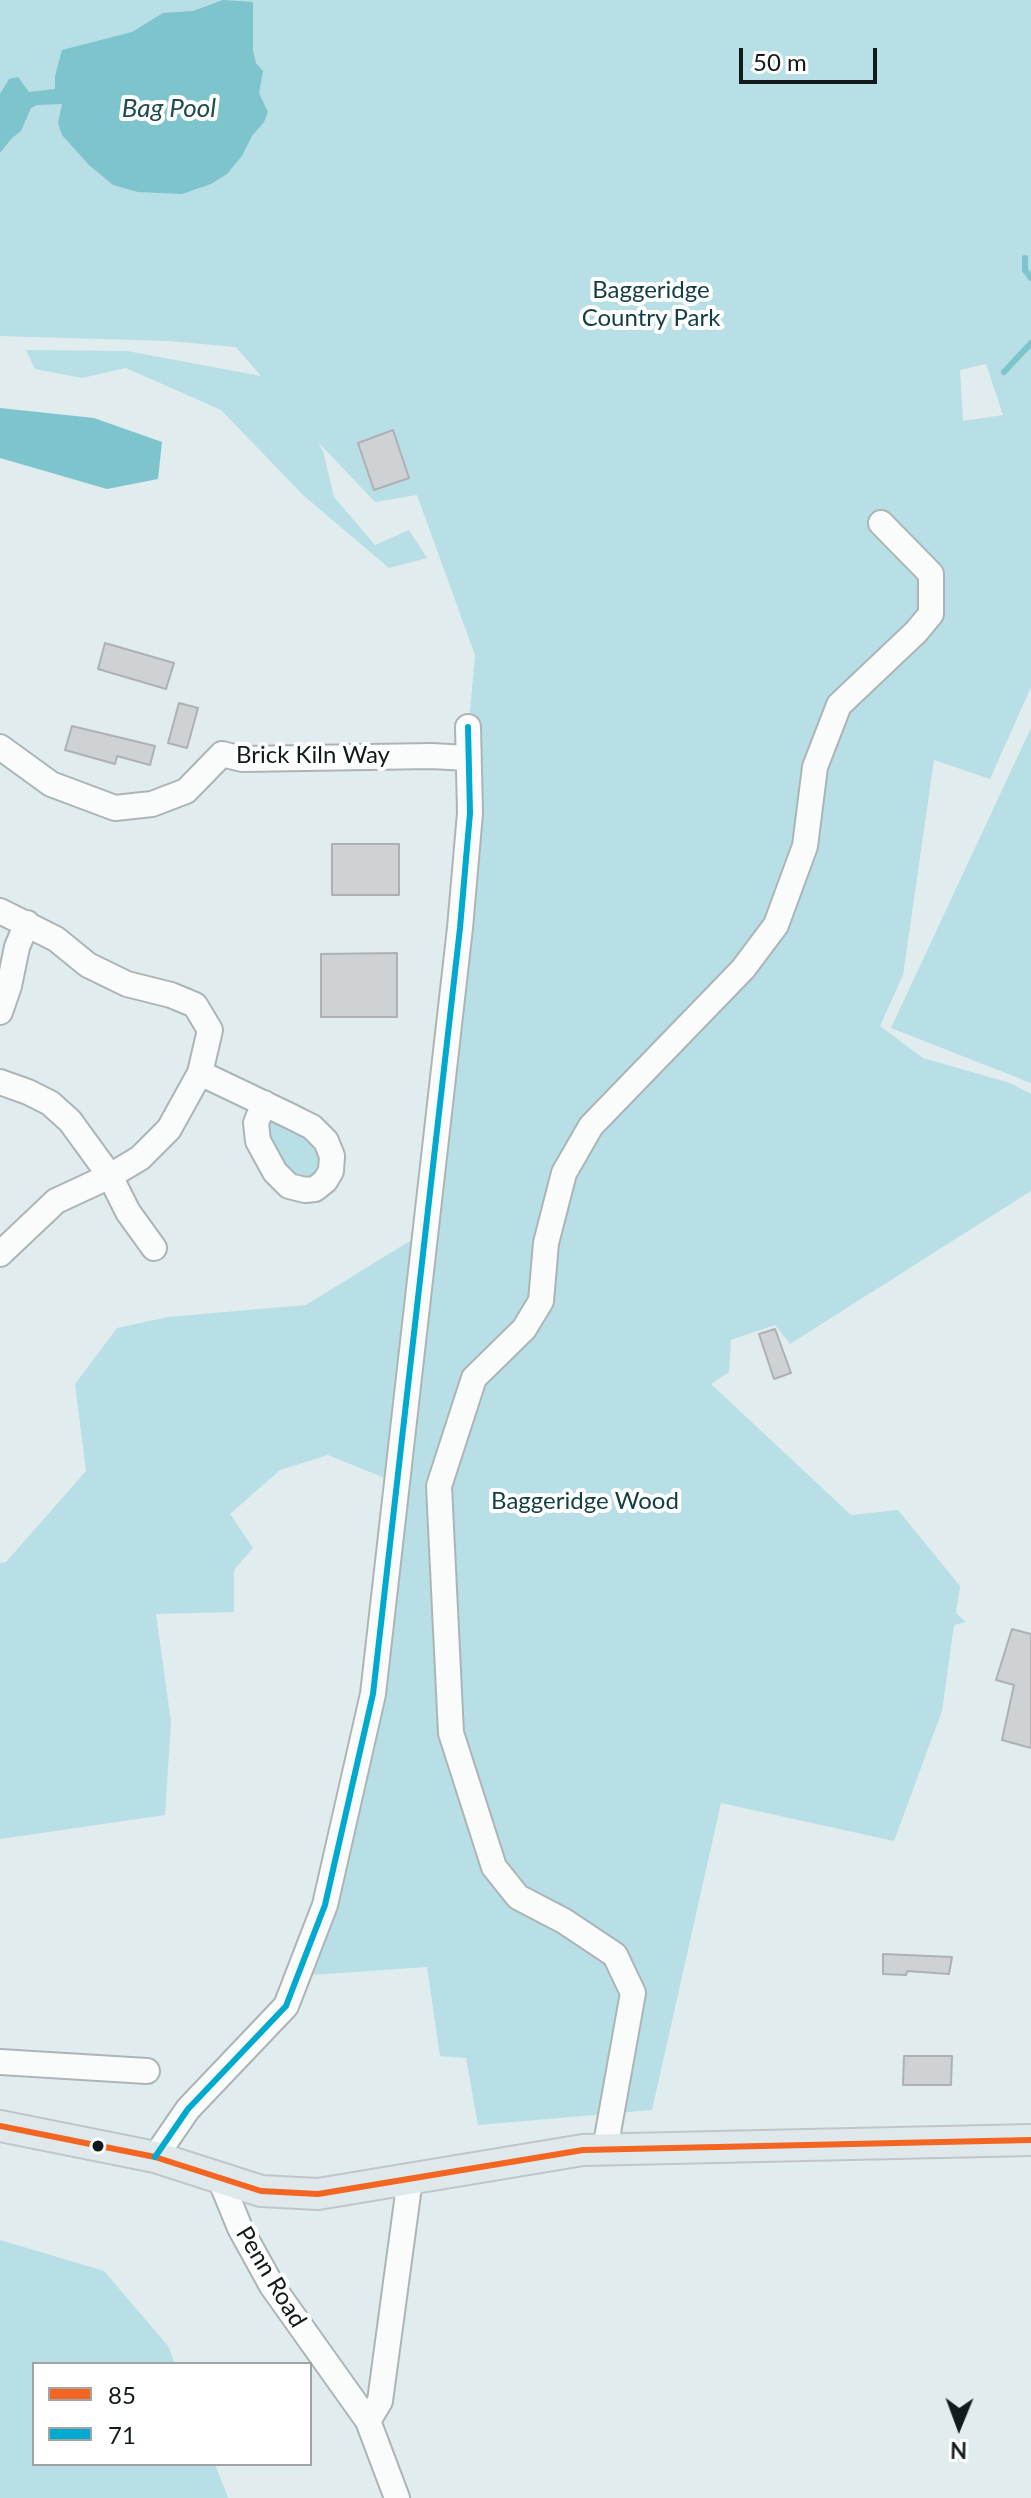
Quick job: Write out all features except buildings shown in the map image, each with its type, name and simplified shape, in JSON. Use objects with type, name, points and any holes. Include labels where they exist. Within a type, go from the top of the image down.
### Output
[{"type":"main road","points":[[0,2126],[155,2157],[261,2191],[318,2194],[583,2150],[1031,2140]]},
{"type":"street","points":[[605,2149],[633,1993],[615,1955],[564,1921],[518,1897],[494,1867],[451,1733],[439,1486],[474,1378],[524,1329],[541,1301],[546,1243],[564,1173],[591,1126],[743,969],[776,925],[805,846],[815,767],[839,705],[931,614],[931,574],[881,523]]},
{"type":"street","points":[[155,2157],[188,2109],[286,2006],[325,1905],[373,1694],[460,928],[470,813],[468,727]]},
{"type":"street","name":"Brick Kiln Way","points":[[0,747],[51,784],[115,808],[152,804],[186,791],[222,754],[242,759],[468,758]]},
{"type":"street","points":[[0,911],[56,939],[88,965],[127,984],[171,995],[195,1005],[210,1030],[200,1073],[169,1129],[140,1158],[56,1201],[0,1254]]},
{"type":"street","points":[[0,1012],[17,947],[27,923]]},
{"type":"street","points":[[200,1073],[264,1103]]},
{"type":"street","points":[[0,1082],[50,1103],[70,1121],[110,1176],[128,1212],[154,1248]]},
{"type":"street","points":[[0,2062],[147,2071]]},
{"type":"street","name":"Penn Road","points":[[220,2179],[240,2228],[272,2286],[368,2421],[397,2498]]},
{"type":"street","points":[[368,2421],[380,2401],[410,2179]]},
{"type":"green space","name":"Baggeridge Country Park","points":[[0,0],[1031,0],[1031,687],[990,779],[934,760],[903,975],[880,1026],[923,1058],[1010,1083],[1031,1094],[1031,1191],[790,1344],[775,1325],[731,1340],[729,1372],[711,1384],[851,1515],[898,1510],[960,1586],[956,1613],[966,1622],[954,1625],[942,1711],[894,1841],[721,1803],[652,2110],[478,2125],[466,2058],[440,2056],[427,1967],[311,1975],[383,1695],[475,655],[417,495],[375,502],[318,442],[334,497],[375,545],[409,530],[427,558],[389,568],[303,495],[221,410],[126,368],[82,378],[35,369],[26,350],[127,351],[261,376],[236,347],[169,341],[0,336]],"holes":[[[986,364],[1003,415],[963,421],[960,370]]]},
{"type":"green space","points":[[1031,728],[1031,1083],[891,1028]]},
{"type":"green space","points":[[283,1119],[316,1145],[321,1160],[319,1169],[311,1178],[291,1178],[264,1135],[265,1123]]},
{"type":"green space","points":[[413,1239],[394,1469],[387,1479],[328,1455],[280,1470],[230,1514],[253,1548],[234,1570],[234,1612],[156,1614],[171,1722],[165,1815],[0,1839],[0,1563],[6,1562],[86,1471],[75,1384],[117,1328],[168,1317],[306,1305]]},
{"type":"green space","points":[[0,2240],[104,2271],[168,2346],[174,2362],[32,2362],[32,2466],[216,2466],[228,2498],[0,2498]]},
{"type":"water","name":"Bag Pool","points":[[223,0],[253,2],[253,51],[256,63],[263,71],[259,93],[268,112],[242,156],[227,174],[211,184],[182,194],[138,192],[113,185],[89,165],[62,135],[58,123],[62,104],[31,108],[21,131],[0,153],[0,94],[9,79],[18,77],[29,92],[55,89],[62,50],[132,32],[163,13],[193,11]]},
{"type":"water","points":[[0,408],[94,418],[162,442],[158,479],[107,489],[0,458]]},
{"type":"waterway","points":[[1025,258],[1025,270],[1031,278]]},
{"type":"waterway","points":[[1004,372],[1031,343]]},
{"type":"transit line","name":"71","points":[[155,2157],[188,2109],[286,2006],[325,1905],[373,1694],[460,928],[470,813],[468,727]]},
{"type":"transit line","name":"85","points":[[0,2126],[155,2157],[261,2191],[318,2194],[583,2150],[1031,2140]]},
{"type":"park label","name":"Baggeridge Wood","points":[[585,1501]]}]
